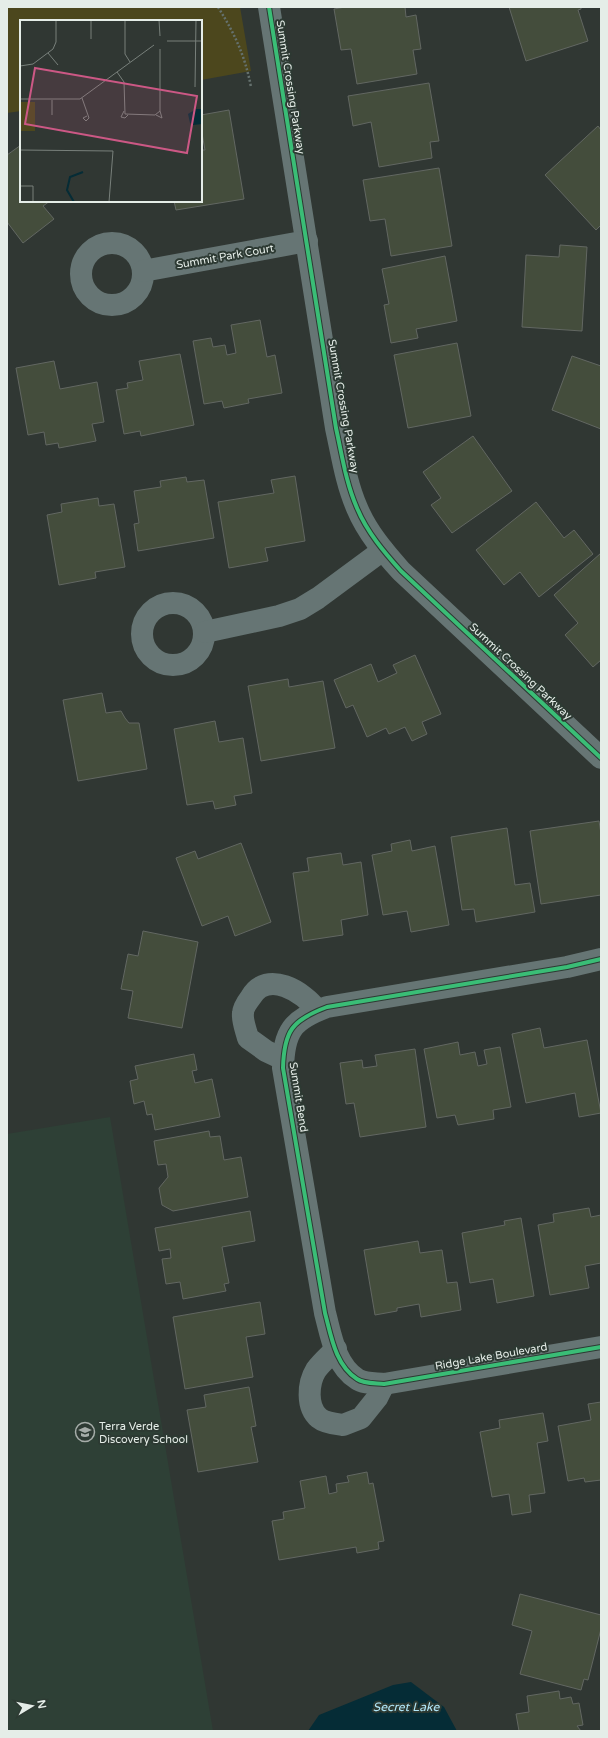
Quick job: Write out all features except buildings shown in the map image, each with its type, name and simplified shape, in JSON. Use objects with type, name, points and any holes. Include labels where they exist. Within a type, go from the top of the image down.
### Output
[{"type":"street","name":"Summit Crossing Parkway","points":[[269,7],[336,428],[347,476],[357,508],[366,526],[383,550],[418,587],[601,758]]},
{"type":"street","name":"Summit Park Court","points":[[143,271],[307,241]]},
{"type":"street","points":[[205,632],[279,616],[300,609],[318,598],[383,550]]},
{"type":"street","name":"Summit Bend","points":[[384,1384],[369,1383],[357,1380],[340,1361],[325,1313],[283,1068],[286,1038],[290,1030],[310,1013],[346,1003],[560,968],[601,959]]},
{"type":"street","name":"Summit Bend","points":[[284,1059],[266,1051],[248,1038],[243,1013],[254,992],[265,985],[277,984],[289,987],[310,1000],[317,1010]]},
{"type":"street","name":"Ridge Lake Boulevard","points":[[384,1384],[601,1347]]},
{"type":"street","points":[[336,1349],[316,1370],[311,1385],[310,1398],[312,1408],[319,1418],[343,1426],[361,1418],[377,1398],[384,1384]]},
{"type":"path","points":[[218,7],[239,43],[247,65],[251,88]]},
{"type":"shaded area","points":[[7,7],[240,7],[251,71],[202,80],[202,20],[20,20],[20,111],[7,113]]},
{"type":"shaded area","name":"Terra Verde Discovery School","points":[[110,1117],[213,1731],[7,1731],[7,1134]]},
{"type":"water","name":"Secret Lake","points":[[411,1682],[444,1707],[457,1731],[308,1731],[319,1715],[393,1685]]},
{"type":"cycle path","points":[[269,7],[336,428],[347,479],[357,508],[361,517],[382,549],[401,571],[601,758]]},
{"type":"cycle path","points":[[601,959],[567,967],[327,1007],[306,1017],[292,1028],[285,1045],[283,1068],[325,1313],[335,1349],[339,1358],[350,1373],[363,1382],[384,1384],[601,1347]]},
{"type":"place","name":"Terra Verde Discovery School","points":[[85,1432]]}]
